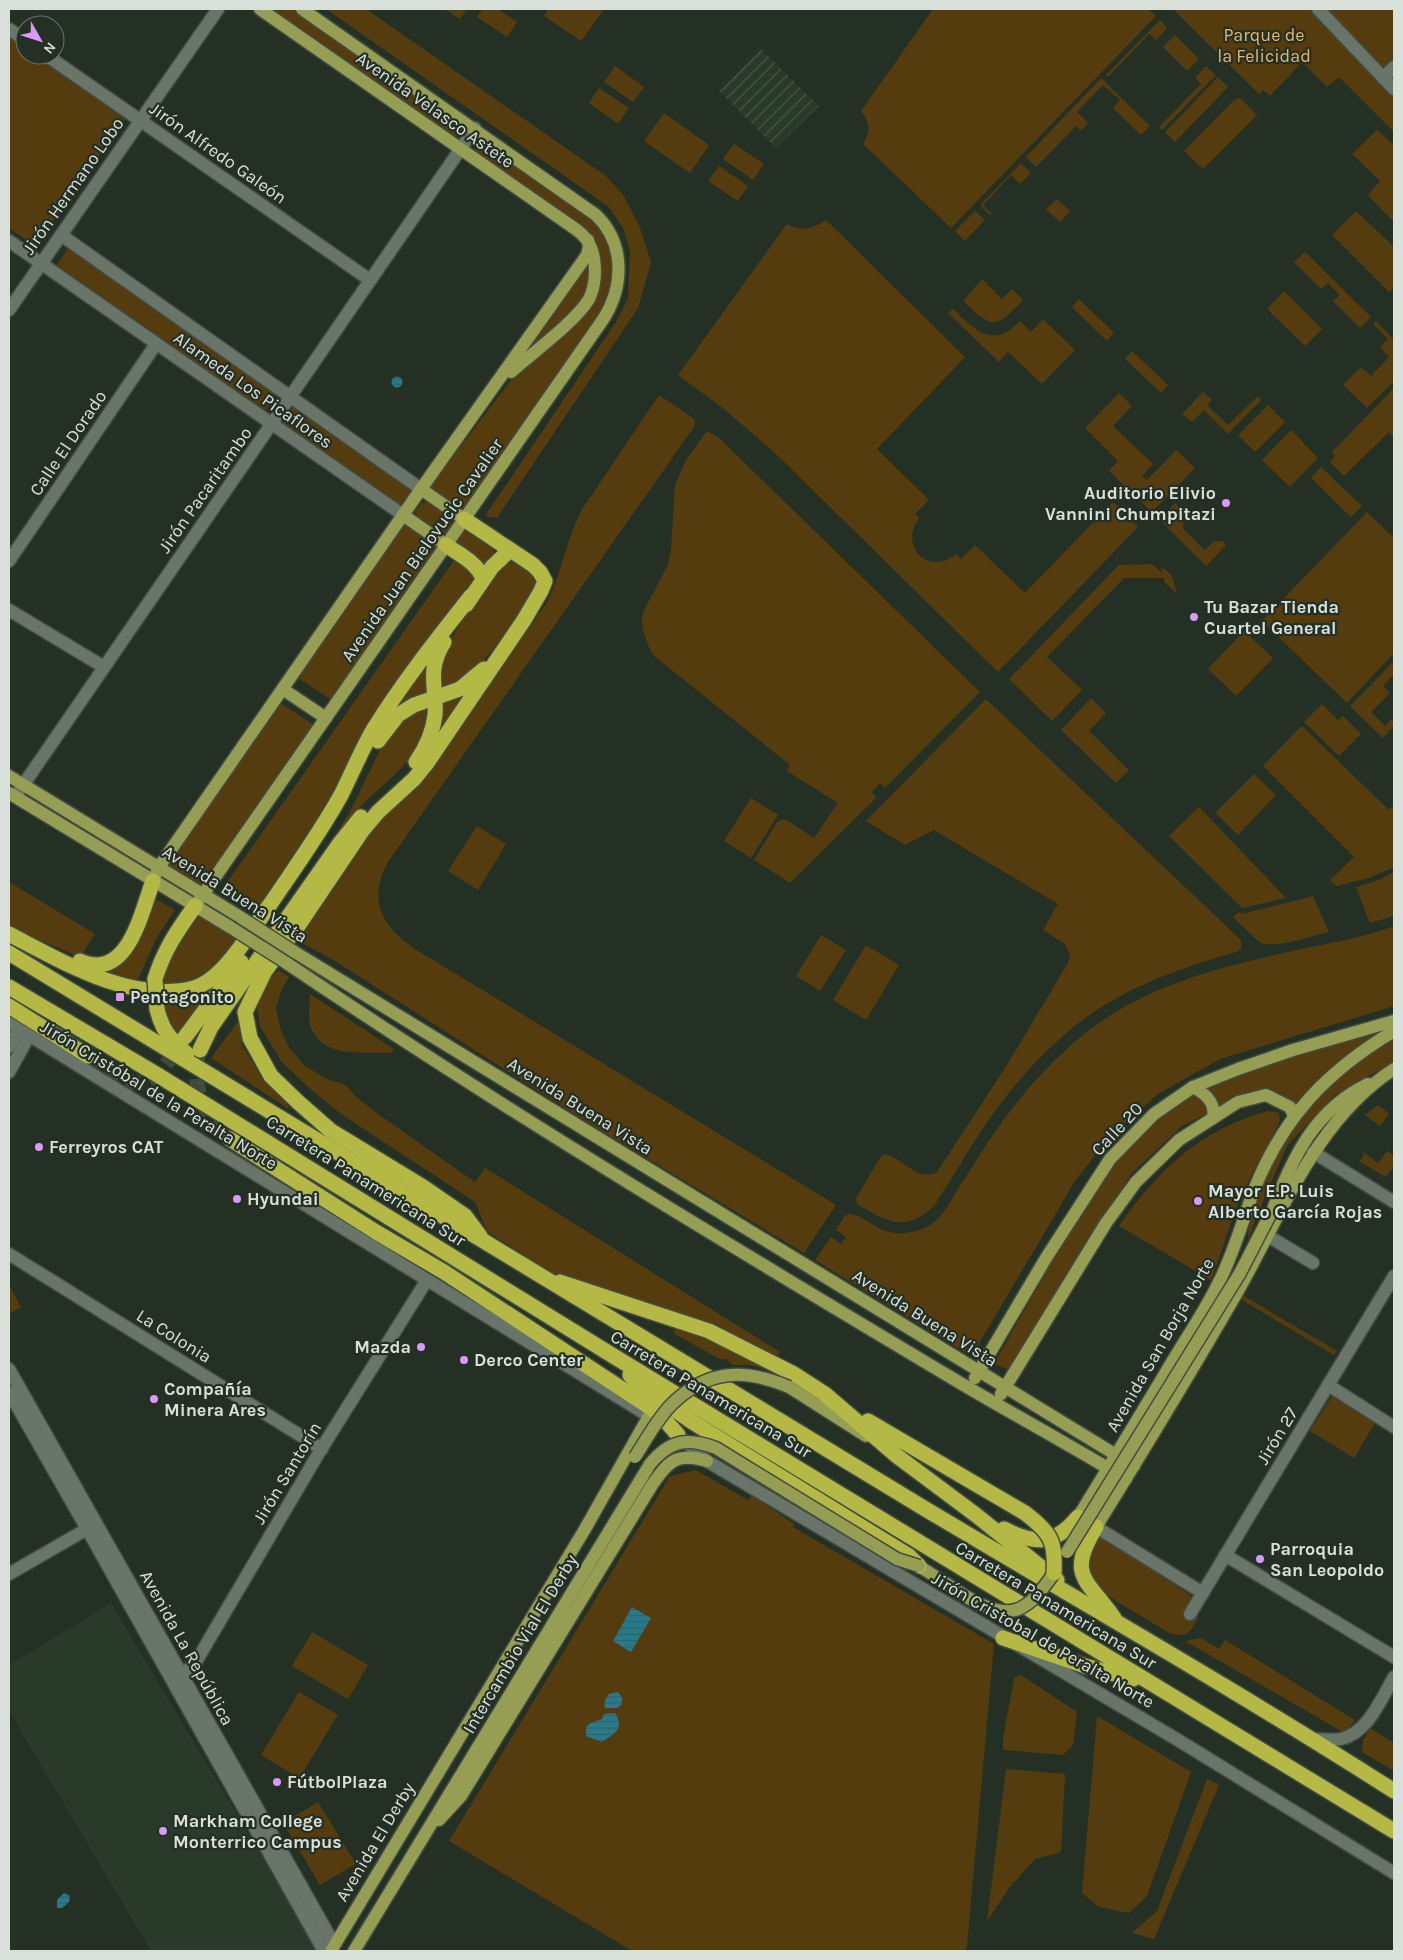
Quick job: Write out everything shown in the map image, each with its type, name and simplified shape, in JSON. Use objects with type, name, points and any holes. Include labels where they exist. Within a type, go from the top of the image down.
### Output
[{"type":"highway","points":[[464,519],[533,565],[545,581],[541,591],[524,620],[427,763],[414,779],[378,812],[362,831],[265,971],[245,1012],[250,1038],[272,1076],[298,1102],[331,1131],[423,1187],[465,1216],[488,1245]]},
{"type":"highway","points":[[446,545],[471,562],[479,570],[483,578]]},
{"type":"highway","points":[[9,934],[86,972],[130,986],[158,990],[177,990],[194,988],[215,977],[237,951],[329,815],[373,731],[391,703],[483,578],[510,550]]},
{"type":"highway","points":[[200,1050],[218,1016],[340,843],[375,801],[414,765],[424,750],[432,730],[435,713],[434,666],[441,647],[471,596]]},
{"type":"highway","points":[[185,1037],[272,919],[326,838],[355,789],[375,746],[386,728],[398,715],[414,705],[460,689],[471,682],[499,652],[524,620]]},
{"type":"highway","points":[[9,930],[83,963],[95,966],[105,965],[119,956],[129,944],[153,881]]},
{"type":"highway","points":[[199,900],[174,935],[162,956],[155,979],[157,1009],[162,1026],[168,1036],[197,1065],[251,1100]]},
{"type":"highway","name":"Carretera Panamericana Sur","points":[[9,953],[488,1245],[1068,1595],[1313,1739],[1394,1790]]},
{"type":"highway","name":"Carretera Panamericana Sur","points":[[9,987],[156,1074],[615,1358],[1394,1831]]},
{"type":"highway","points":[[9,1006],[88,1056]]},
{"type":"highway","points":[[230,1139],[543,1336],[651,1408],[678,1435]]},
{"type":"highway","points":[[540,1276],[709,1331],[794,1374],[836,1403],[1025,1513],[1050,1536],[1054,1555],[1054,1573]]},
{"type":"highway","points":[[615,1358],[637,1383],[691,1421],[909,1556],[919,1566]]},
{"type":"highway","points":[[836,1403],[897,1456],[1056,1577],[1068,1595]]},
{"type":"highway","points":[[976,1515],[1017,1536],[1032,1541],[1047,1540],[1060,1534],[1078,1517]]},
{"type":"highway","points":[[1096,1527],[1083,1549],[1080,1564],[1086,1584],[1119,1624]]},
{"type":"highway","points":[[1003,1638],[1085,1666],[1146,1682]]},
{"type":"main road","name":"Avenida Velasco Astete","points":[[260,9],[574,228],[588,240]]},
{"type":"main road","name":"Avenida Velasco Astete","points":[[302,9],[584,205]]},
{"type":"main road","name":"Avenida Juan Bielovucic Cavalier","points":[[199,900],[611,306],[616,295],[619,274],[616,246],[601,220],[584,205]]},
{"type":"main road","name":"Avenida Juan Bielovucic Cavalier","points":[[496,385],[569,321],[588,300],[594,284],[595,270],[593,253],[588,240]]},
{"type":"main road","name":"Avenida Juan Bielovucic Cavalier","points":[[153,881],[159,867],[284,690],[421,489],[587,255],[588,240]]},
{"type":"main road","name":"Alameda Los Picaflores","points":[[421,489],[464,519]]},
{"type":"main road","name":"Alameda Los Picaflores","points":[[403,516],[446,545]]},
{"type":"main road","points":[[284,690],[326,718]]},
{"type":"main road","name":"Avenida Buena Vista","points":[[9,776],[159,867],[230,928],[494,1098],[792,1282],[1126,1479]]},
{"type":"main road","name":"Avenida Buena Vista","points":[[12,795],[153,881],[237,915],[978,1372],[1134,1466]]},
{"type":"main road","name":"Calle 20","points":[[969,1388],[1046,1258],[1110,1159],[1154,1114],[1193,1087],[1268,1058],[1394,1021]]},
{"type":"main road","name":"Avenida San Borja Norte","points":[[1078,1517],[1217,1286],[1243,1225],[1254,1190],[1273,1148],[1294,1116],[1317,1090],[1338,1072],[1394,1031]]},
{"type":"main road","points":[[1096,1527],[1235,1296],[1313,1152],[1343,1113],[1382,1077],[1394,1069]]},
{"type":"main road","name":"Intercambio Vial El Derby","points":[[419,1842],[650,1464],[660,1451],[675,1444],[703,1443],[716,1448],[897,1560],[919,1566],[982,1606],[1001,1612],[1021,1608],[1034,1600],[1054,1573],[1230,1289],[1273,1209],[1292,1164],[1313,1128],[1323,1115],[1352,1092],[1382,1077]]},
{"type":"main road","points":[[494,1098],[506,1081]]},
{"type":"main road","points":[[1193,1087],[1210,1100],[1214,1113],[1213,1118]]},
{"type":"main road","points":[[995,1403],[1106,1223],[1136,1182],[1179,1140],[1238,1102],[1266,1095],[1290,1107],[1294,1116]]},
{"type":"main road","points":[[450,1750],[483,1714],[635,1458],[669,1407],[691,1390],[726,1374],[749,1374],[769,1379],[789,1387],[897,1456]]},
{"type":"main road","points":[[450,1750],[585,1529],[649,1416]]},
{"type":"main road","points":[[354,1951],[419,1842],[461,1796],[665,1466],[681,1457],[707,1461]]},
{"type":"main road","name":"Avenida El Derby","points":[[330,1949],[450,1750]]},
{"type":"street","name":"Jirón Hermano Lobo","points":[[9,310],[218,9]]},
{"type":"street","points":[[1318,9],[1394,89]]},
{"type":"street","name":"Jirón Alfredo Galeón","points":[[60,65],[370,280]]},
{"type":"street","points":[[1383,78],[1394,67]]},
{"type":"street","name":"Jirón Pacaritambo","points":[[12,795],[23,785],[475,128]]},
{"type":"street","name":"Alameda Los Picaflores","points":[[61,235],[421,489]]},
{"type":"street","name":"Alameda Los Picaflores","points":[[9,241],[403,516]]},
{"type":"street","name":"Calle El Dorado","points":[[9,561],[156,344]]},
{"type":"street","points":[[9,610],[104,667]]},
{"type":"street","points":[[9,1047],[19,1030]]},
{"type":"street","points":[[9,1072],[19,1030]]},
{"type":"street","name":"Jirón Cristóbal de la Peralta Norte","points":[[19,1030],[678,1435]]},
{"type":"street","points":[[1313,1152],[1394,1202]]},
{"type":"street","points":[[1268,1236],[1313,1263]]},
{"type":"street","name":"La Colonia","points":[[9,1254],[322,1449]]},
{"type":"street","name":"Jirón 27","points":[[1190,1614],[1394,1276]]},
{"type":"street","name":"Jirón Santorín","points":[[177,1678],[197,1660],[322,1449],[427,1280]]},
{"type":"street","name":"Avenida La República","points":[[9,1369],[91,1524],[330,1949]]},
{"type":"street","points":[[1328,1384],[1394,1427]]},
{"type":"street","name":"Avenida La República","points":[[9,1392],[91,1524]]},
{"type":"street","name":"Jirón Cristobal de Peralta Norte","points":[[678,1435],[707,1461],[1178,1740],[1394,1872]]},
{"type":"street","points":[[9,1574],[91,1524]]},
{"type":"street","points":[[1096,1527],[1203,1593]]},
{"type":"street","points":[[1226,1555],[1394,1657]]},
{"type":"street","points":[[1313,1739],[1341,1740],[1355,1734],[1366,1723],[1394,1677]]},
{"type":"shaded area","points":[[761,49],[819,106],[776,148],[719,91]]},
{"type":"shaded area","name":"Markham College Monterrico Campus","points":[[111,1603],[318,1951],[151,1951],[9,1711],[9,1665]]},
{"type":"green space","points":[[269,9],[295,9],[464,126],[455,139]]},
{"type":"green space","points":[[326,9],[366,9],[606,176],[623,195],[639,225],[651,262],[638,308],[497,518],[485,516],[616,322],[628,299],[630,251],[623,228],[609,207]]},
{"type":"green space","points":[[445,9],[467,9],[460,19]]},
{"type":"green space","points":[[483,9],[498,9],[517,22],[507,37],[477,17]]},
{"type":"green space","points":[[548,9],[604,9],[581,41],[544,16]]},
{"type":"green space","points":[[933,9],[1148,9],[1156,16],[951,228],[863,144],[868,131],[868,123],[861,111]]},
{"type":"green space","name":"Parque de la Felicidad","points":[[1173,9],[1394,9],[1394,132],[1339,77],[1327,87],[1302,62],[1270,96],[1263,90],[1259,94]]},
{"type":"green space","points":[[1160,20],[1167,28],[1156,40],[1149,34],[1108,77],[1106,75]]},
{"type":"green space","points":[[1175,35],[1199,59],[1187,71],[1163,47]]},
{"type":"green space","points":[[9,36],[15,40],[15,65],[49,65],[125,119],[35,246],[9,228]]},
{"type":"green space","points":[[615,66],[644,87],[633,102],[604,82]]},
{"type":"green space","points":[[1206,66],[1216,75],[1162,130],[1159,127],[1201,84],[1195,78]]},
{"type":"green space","points":[[1218,77],[1228,87],[1175,142],[1165,132]]},
{"type":"green space","points":[[1101,78],[1150,126],[1141,135],[1113,108],[1120,100],[1103,85],[1077,112],[1088,123],[1081,130],[1076,126],[1036,167],[1026,157]]},
{"type":"green space","points":[[599,88],[629,108],[618,124],[589,103]]},
{"type":"green space","points":[[1240,98],[1257,115],[1203,169],[1184,151],[1234,100]]},
{"type":"green space","points":[[664,113],[709,145],[690,173],[644,141]]},
{"type":"green space","points":[[1377,130],[1394,145],[1394,222],[1368,195],[1380,181],[1352,154]]},
{"type":"green space","points":[[483,139],[591,218],[609,248],[612,268],[607,303],[464,510],[460,511],[431,491],[430,487],[508,384],[593,302],[591,235],[473,152]]},
{"type":"green space","points":[[734,144],[764,164],[753,180],[723,159]]},
{"type":"green space","points":[[1021,163],[1031,173],[1020,184],[1011,175],[983,205],[992,214],[990,215],[980,205]]},
{"type":"green space","points":[[719,166],[748,186],[738,201],[708,181]]},
{"type":"green space","points":[[1057,199],[1070,211],[1060,222],[1046,209]]},
{"type":"green space","points":[[975,211],[985,220],[965,241],[955,231]]},
{"type":"green space","points":[[1356,211],[1394,247],[1394,288],[1389,292],[1332,235]]},
{"type":"green space","points":[[826,220],[965,357],[877,449],[929,500],[915,514],[919,518],[913,529],[912,539],[914,548],[920,555],[927,560],[936,562],[946,560],[956,554],[961,559],[975,545],[1025,593],[1113,502],[1138,527],[998,672],[775,453],[724,409],[678,375],[787,224],[802,229],[816,226]]},
{"type":"green space","points":[[68,248],[277,394],[265,411],[57,265]]},
{"type":"green space","points":[[1305,252],[1371,317],[1360,328],[1333,301],[1340,295],[1328,283],[1321,289],[1294,262]]},
{"type":"green space","points":[[590,259],[588,283],[584,298],[580,304],[559,325],[528,349]]},
{"type":"green space","points":[[982,279],[1002,299],[1012,289],[1023,300],[1006,317],[999,321],[988,321],[963,301]]},
{"type":"green space","points":[[1284,291],[1322,329],[1305,346],[1267,309]]},
{"type":"green space","points":[[1079,299],[1114,333],[1107,341],[1072,307]]},
{"type":"green space","points":[[953,309],[977,330],[993,335],[1010,330],[1020,321],[1031,332],[1043,319],[1075,350],[1042,384],[1008,352],[999,362],[948,313]]},
{"type":"green space","points":[[1376,321],[1394,340],[1394,381],[1367,408],[1343,385],[1361,367],[1371,376],[1389,357],[1380,347],[1388,339],[1373,324]]},
{"type":"green space","points":[[1132,351],[1168,385],[1161,393],[1125,359]]},
{"type":"green space","points":[[1394,388],[1394,437],[1389,432],[1344,476],[1330,462],[1335,456],[1332,452]]},
{"type":"green space","points":[[1203,392],[1212,400],[1207,405],[1228,425],[1258,396],[1261,400],[1228,434],[1204,410],[1192,422],[1182,414]]},
{"type":"green space","points":[[1119,393],[1132,406],[1113,426],[1153,464],[1142,476],[1147,480],[1176,450],[1195,468],[1152,512],[1109,471],[1118,461],[1085,428]]},
{"type":"green space","points":[[659,395],[693,418],[695,422],[694,427],[388,862],[379,889],[379,901],[386,922],[415,949],[836,1205],[804,1253],[592,1125],[335,961],[295,939],[372,828],[427,774],[548,601],[581,511]]},
{"type":"green space","points":[[294,405],[413,489],[400,506],[282,423]]},
{"type":"green space","points":[[1268,405],[1285,422],[1255,452],[1238,435]]},
{"type":"green space","points":[[1291,430],[1318,458],[1290,487],[1262,460]]},
{"type":"green space","points":[[707,431],[718,437],[980,692],[885,788],[880,783],[872,792],[876,798],[790,883],[754,860],[777,822],[785,819],[814,838],[838,803],[787,771],[790,765],[653,655],[643,629],[643,612],[668,565],[671,550],[675,485],[686,460]]},
{"type":"green space","points":[[1321,467],[1362,506],[1351,517],[1311,478]]},
{"type":"green space","points":[[431,502],[449,516],[452,524],[446,533],[432,530],[420,520],[415,512],[421,503]]},
{"type":"green space","points":[[1175,503],[1184,512],[1183,529],[1205,550],[1214,541],[1222,541],[1226,545],[1206,566],[1160,520]]},
{"type":"green space","points":[[1367,512],[1394,538],[1394,653],[1347,703],[1262,621]]},
{"type":"green space","points":[[404,525],[408,525],[436,544],[437,549],[332,700],[298,678]]},
{"type":"green space","points":[[469,529],[493,545],[494,555],[489,562],[481,564],[456,546],[460,535]]},
{"type":"green space","points":[[455,559],[478,575],[375,715],[326,813],[255,911],[250,911],[221,891]]},
{"type":"green space","points":[[509,562],[522,567],[533,577],[535,586],[532,594],[506,632],[475,669],[463,680],[442,691],[437,681],[443,655],[463,619],[483,589],[493,576]]},
{"type":"green space","points":[[1152,564],[1162,573],[1161,566],[1172,576],[1177,594],[1165,583],[1164,578],[1124,578],[1047,657],[1082,690],[1052,721],[1009,679],[1119,565]]},
{"type":"green space","points":[[1244,631],[1273,658],[1236,696],[1208,669]]},
{"type":"green space","points":[[430,655],[427,693],[389,714]]},
{"type":"green space","points":[[1394,661],[1394,674],[1383,686],[1390,693],[1371,712],[1385,726],[1391,719],[1394,722],[1394,726],[1383,738],[1350,706]]},
{"type":"green space","points":[[474,686],[434,745],[440,703]]},
{"type":"green space","points":[[1091,698],[1106,713],[1089,731],[1129,770],[1116,783],[1061,730]]},
{"type":"green space","points":[[986,699],[1241,940],[1241,949],[1173,972],[1113,1000],[1093,1012],[1056,1042],[1023,1076],[993,1114],[934,1206],[913,1220],[895,1222],[857,1204],[856,1198],[880,1158],[886,1154],[917,1172],[930,1174],[937,1172],[1005,1068],[1068,963],[1070,956],[1065,944],[1043,930],[1058,904],[934,830],[905,845],[866,821]]},
{"type":"green space","points":[[280,703],[314,725],[201,886],[167,867]]},
{"type":"green space","points":[[1322,704],[1338,720],[1343,716],[1361,734],[1339,756],[1304,722]]},
{"type":"green space","points":[[427,706],[427,721],[417,748],[398,771],[348,821],[332,843],[330,842],[349,814],[388,737],[406,717]]},
{"type":"green space","points":[[1300,727],[1303,727],[1389,810],[1394,805],[1394,867],[1369,878],[1336,886],[1330,880],[1354,857],[1263,766]]},
{"type":"green space","points":[[1254,774],[1276,795],[1238,835],[1215,813]]},
{"type":"green space","points":[[751,798],[778,815],[751,858],[724,841]]},
{"type":"green space","points":[[1199,807],[1286,898],[1242,908],[1169,836]]},
{"type":"green space","points":[[477,826],[506,844],[478,890],[448,871]]},
{"type":"green space","points":[[1394,872],[1394,916],[1370,923],[1356,887],[1379,880]]},
{"type":"green space","points":[[9,882],[95,934],[80,957],[9,927]]},
{"type":"green space","points":[[1313,896],[1329,932],[1283,943],[1266,944],[1259,942],[1233,917],[1239,912],[1242,914]]},
{"type":"green space","points":[[152,897],[175,910],[157,937],[137,982],[105,975],[134,948]]},
{"type":"green space","points":[[197,911],[238,935],[219,963],[192,981],[163,985],[173,947]]},
{"type":"green space","points":[[1394,926],[1394,1006],[1220,1059],[1158,1094],[1108,1139],[1075,1181],[974,1352],[966,1353],[815,1260],[831,1237],[841,1244],[846,1237],[836,1230],[845,1216],[849,1214],[862,1218],[880,1229],[896,1233],[916,1231],[933,1223],[941,1216],[998,1127],[1020,1098],[1056,1059],[1083,1035],[1108,1017],[1134,1002],[1189,978],[1218,969],[1362,936]]},
{"type":"green space","points":[[821,935],[846,950],[820,991],[796,976]]},
{"type":"green space","points":[[866,945],[899,965],[866,1020],[833,1000]]},
{"type":"green space","points":[[279,970],[289,977],[281,991],[276,1008],[280,1028],[288,1046],[305,1066],[327,1079],[346,1085],[355,1096],[378,1114],[475,1182],[485,1168],[780,1352],[777,1356],[723,1330],[558,1277],[487,1231],[475,1202],[341,1114],[308,1087],[281,1061],[260,1026],[257,1005],[265,983]]},
{"type":"green space","points":[[221,979],[179,1033],[175,1030],[167,1018],[163,998],[186,995]]},
{"type":"green space","points":[[310,994],[394,1049],[391,1053],[356,1052],[334,1049],[324,1044],[316,1036],[310,1025]]},
{"type":"green space","points":[[239,1020],[242,1045],[262,1078],[286,1102],[290,1110],[211,1058]]},
{"type":"green space","points":[[1369,1033],[1374,1039],[1336,1068],[1294,1105],[1284,1096],[1265,1090],[1240,1096],[1182,1126],[1131,1174],[1010,1370],[994,1364],[1084,1205],[1114,1164],[1156,1120],[1194,1093],[1274,1060]]},
{"type":"green space","points":[[1394,1040],[1394,1062],[1335,1095],[1287,1146],[1248,1240],[1252,1209],[1262,1178],[1277,1150],[1296,1123],[1317,1098],[1342,1076],[1367,1056]]},
{"type":"green space","points":[[1378,1105],[1389,1114],[1380,1126],[1365,1115]]},
{"type":"green space","points":[[1268,1111],[1279,1113],[1280,1121],[1238,1204],[1211,1280],[1119,1226],[1150,1187],[1183,1154],[1222,1129]]},
{"type":"green space","points":[[1387,1151],[1394,1156],[1394,1166],[1386,1177],[1359,1161],[1363,1157],[1363,1152],[1378,1163]]},
{"type":"green space","points":[[9,1285],[21,1307],[9,1314]]},
{"type":"green space","points":[[1244,1296],[1337,1351],[1334,1355],[1242,1300]]},
{"type":"green space","points":[[679,1324],[775,1372],[750,1365],[733,1365],[726,1359],[720,1359],[673,1333]]},
{"type":"green space","points":[[1332,1396],[1375,1423],[1354,1458],[1310,1431]]},
{"type":"green space","points":[[696,1470],[748,1500],[752,1495],[794,1524],[793,1527],[994,1644],[967,1946],[965,1951],[632,1951],[449,1841],[670,1476]]},
{"type":"green space","points":[[1103,1535],[1195,1599],[1188,1611],[1198,1618],[1191,1630],[1184,1635],[1171,1634],[1095,1586],[1087,1566],[1095,1536]]},
{"type":"green space","points":[[312,1632],[368,1665],[348,1699],[292,1666]]},
{"type":"green space","points":[[1201,1638],[1219,1649],[1225,1640],[1355,1720],[1347,1731],[1343,1732],[1185,1641]]},
{"type":"green space","points":[[1021,1675],[1077,1712],[1073,1745],[1063,1755],[1003,1750],[1003,1739],[1014,1678]]},
{"type":"green space","points":[[299,1692],[338,1715],[299,1778],[261,1755]]},
{"type":"green space","points":[[1097,1716],[1191,1772],[1147,1896],[1129,1913],[1099,1907],[1082,1893]]},
{"type":"green space","points":[[1370,1728],[1394,1743],[1394,1771],[1362,1752],[1363,1741]]},
{"type":"green space","points":[[1006,1769],[1065,1774],[1061,1852],[1035,1859],[1009,1888],[987,1921]]},
{"type":"green space","points":[[1207,1779],[1219,1785],[1154,1939],[1132,1933],[1157,1911]]},
{"type":"green space","points":[[318,1802],[356,1864],[320,1885],[283,1823]]},
{"type":"water","points":[[397,376],[403,382],[397,388],[391,382]]},
{"type":"water","points":[[632,1607],[651,1618],[631,1652],[613,1641]]},
{"type":"water","points":[[618,1692],[622,1698],[622,1704],[617,1708],[605,1708],[605,1701],[609,1694]]},
{"type":"water","points":[[615,1713],[619,1723],[617,1730],[610,1736],[602,1742],[586,1736],[587,1728],[590,1724],[602,1719],[604,1714]]},
{"type":"water","points":[[64,1893],[70,1896],[69,1902],[62,1908],[57,1908],[57,1900]]},
{"type":"tunnel","points":[[88,1056],[122,1077],[132,1082],[140,1083],[148,1081],[155,1076],[181,1043]]},
{"type":"tunnel","points":[[198,1056],[197,1080],[202,1102],[214,1122],[230,1139]]},
{"type":"place","name":"Auditorio Elivio Vannini Chumpitazi","points":[[1226,503]]},
{"type":"place","name":"Tu Bazar Tienda Cuartel General","points":[[1194,617]]},
{"type":"place","name":"Pentagonito","points":[[120,997]]},
{"type":"place","name":"Ferreyros CAT","points":[[39,1147]]},
{"type":"place","name":"Hyundai","points":[[237,1199]]},
{"type":"place","name":"Mayor E.P. Luis Alberto García Rojas","points":[[1198,1201]]},
{"type":"place","name":"Mazda","points":[[421,1347]]},
{"type":"place","name":"Derco Center","points":[[464,1360]]},
{"type":"place","name":"Compañía Minera Ares","points":[[154,1399]]},
{"type":"place","name":"Parroquia San Leopoldo","points":[[1260,1559]]},
{"type":"place","name":"FútbolPlaza","points":[[277,1782]]},
{"type":"place","name":"Markham College Monterrico Campus","points":[[163,1831]]}]
